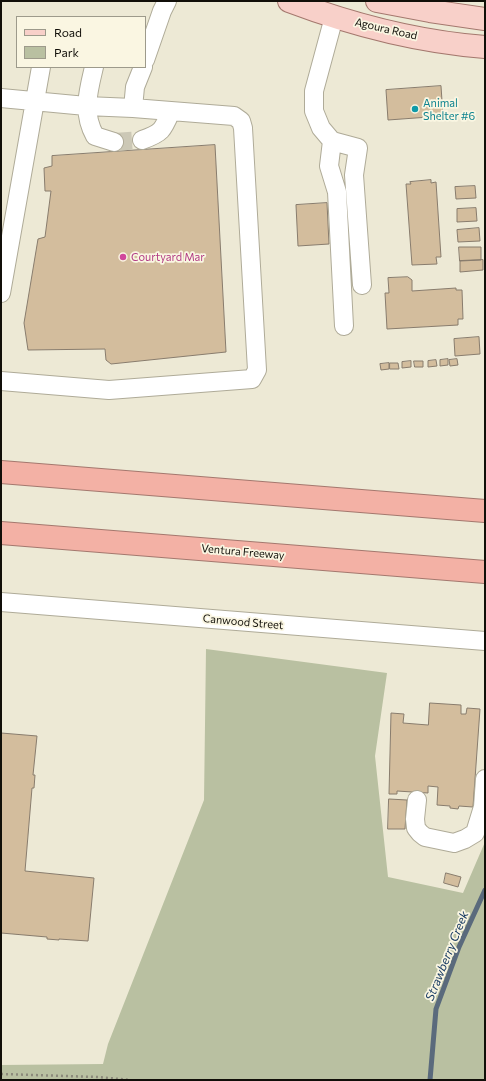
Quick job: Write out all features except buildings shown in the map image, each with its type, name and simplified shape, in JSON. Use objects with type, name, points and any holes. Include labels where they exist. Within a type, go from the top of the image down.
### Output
[{"type":"highway","points":[[1,472],[485,511]]},
{"type":"highway","name":"Ventura Freeway","points":[[1,532],[485,572]]},
{"type":"main road","name":"Agoura Road","points":[[290,1],[334,17],[429,39],[485,47]]},
{"type":"main road","points":[[376,1],[485,19]]},
{"type":"street","points":[[146,57],[167,1]]},
{"type":"street","points":[[334,17],[314,91],[314,111],[321,128],[332,141],[358,148],[354,175],[362,285]]},
{"type":"street","points":[[1,293],[41,68]]},
{"type":"street","points":[[94,68],[86,106],[90,128],[95,136],[114,142]]},
{"type":"street","points":[[133,108],[136,87],[142,68]]},
{"type":"street","points":[[1,98],[86,106],[234,116],[241,121],[243,128],[257,370],[252,379],[109,390],[1,381]]},
{"type":"street","points":[[142,140],[155,135],[164,127],[171,111]]},
{"type":"street","points":[[332,141],[330,166],[337,192],[344,326]]},
{"type":"street","name":"Canwood Street","points":[[1,602],[485,641]]},
{"type":"street","points":[[417,800],[415,819],[416,828],[420,833],[425,837],[454,843],[475,833],[483,807],[485,779]]},
{"type":"path","points":[[1,1074],[98,1077],[131,1080]]},
{"type":"green space","points":[[206,649],[387,673],[375,756],[388,877],[463,893],[485,842],[485,1080],[1,1080],[1,1065],[103,1064],[108,1044],[204,800]]},
{"type":"waterway","name":"Strawberry Creek","points":[[430,1080],[436,1009],[459,947],[485,890]]},
{"type":"tunnel","points":[[114,142],[142,140]]},
{"type":"place","name":"Animal Shelter #6","points":[[415,109]]},
{"type":"place","name":"Courtyard Mar","points":[[123,257]]}]
